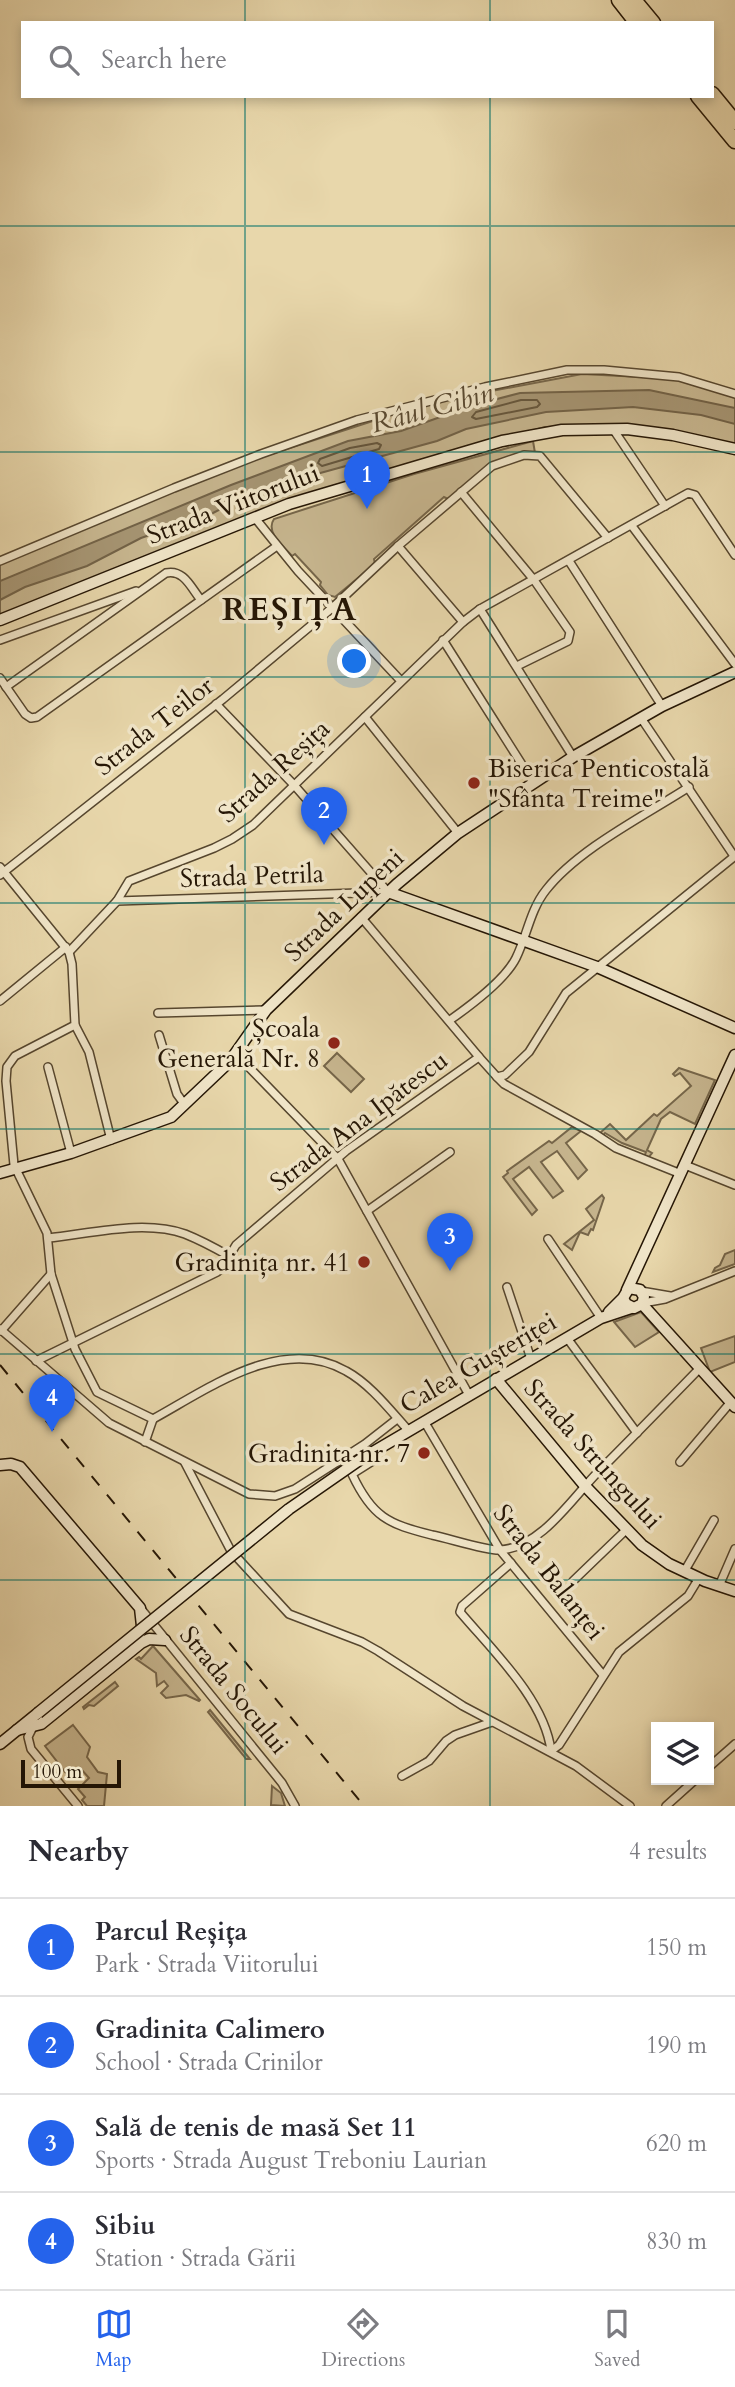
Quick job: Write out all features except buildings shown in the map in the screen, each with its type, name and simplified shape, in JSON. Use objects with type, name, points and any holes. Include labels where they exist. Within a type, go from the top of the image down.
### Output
[{"type":"highway","points":[[619,0],[635,21]]},
{"type":"highway","points":[[634,0],[651,21]]},
{"type":"highway","points":[[714,96],[735,122]]},
{"type":"highway","points":[[700,98],[735,141]]},
{"type":"street","points":[[0,561],[261,454],[357,421],[485,387],[567,370],[604,370],[679,377],[735,394]]},
{"type":"street","points":[[612,429],[665,506]]},
{"type":"street","name":"Strada Viitorului","points":[[0,621],[331,490],[502,441],[562,430],[612,429],[673,435],[735,449]]},
{"type":"street","points":[[332,608],[398,546],[492,466],[524,455],[540,456],[608,538]]},
{"type":"street","points":[[461,492],[534,580],[569,632],[568,641],[517,666]]},
{"type":"street","name":"Strada Reșița","points":[[0,1001],[67,950],[117,901],[125,885],[135,877],[196,855],[242,833],[443,640],[480,609],[688,494],[695,495],[734,549]]},
{"type":"street","points":[[255,518],[276,547],[401,681]]},
{"type":"street","points":[[632,526],[734,673]]},
{"type":"street","points":[[398,546],[463,622]]},
{"type":"street","points":[[0,678],[28,717],[37,717],[276,547]]},
{"type":"street","points":[[569,561],[662,706]]},
{"type":"street","name":"Strada Viitorului","points":[[6,687],[166,573],[177,572],[183,576],[201,600]]},
{"type":"street","points":[[0,640],[146,587]]},
{"type":"street","name":"Strada Teilor","points":[[1,871],[216,704],[332,608]]},
{"type":"street","points":[[480,609],[573,757]]},
{"type":"street","points":[[443,640],[533,782]]},
{"type":"street","name":"Strada Lupeni","points":[[0,1173],[71,1153],[163,1121],[185,1105],[236,1054],[266,1010],[361,917],[458,833],[573,757],[662,706],[734,673]]},
{"type":"street","points":[[216,704],[294,785],[388,892],[597,968],[735,1028]]},
{"type":"street","points":[[365,717],[458,833]]},
{"type":"street","points":[[498,1077],[506,1075],[523,1060],[561,999],[735,856],[641,718]]},
{"type":"street","points":[[450,1020],[508,969],[523,940],[538,900],[561,872],[599,844],[689,787]]},
{"type":"street","points":[[1,871],[67,950],[72,964],[75,1025],[89,1052],[111,1139]]},
{"type":"street","name":"Strada Petrila","points":[[117,901],[388,892]]},
{"type":"street","points":[[361,917],[479,1057]]},
{"type":"street","points":[[158,1013],[266,1010]]},
{"type":"street","points":[[75,1025],[15,1056],[7,1067],[15,1170],[48,1238],[51,1274],[73,1343],[97,1392],[153,1419]]},
{"type":"street","points":[[159,1035],[177,1094],[185,1105]]},
{"type":"street","points":[[236,1054],[338,1159],[469,1395]]},
{"type":"street","points":[[680,1462],[733,1405],[635,1297],[637,1270],[735,1055]]},
{"type":"street","name":"Strada Ana Ipătescu","points":[[36,1360],[217,1272],[236,1245],[338,1159],[479,1057],[504,1084],[616,1148],[735,1185]]},
{"type":"street","points":[[48,1067],[71,1153]]},
{"type":"street","points":[[368,1211],[450,1152]]},
{"type":"street","points":[[48,1238],[116,1229],[164,1230],[184,1234],[229,1256]]},
{"type":"street","points":[[548,1239],[603,1317]]},
{"type":"street","points":[[635,1297],[671,1296],[735,1271]]},
{"type":"street","points":[[51,1274],[1,1330],[100,1417],[249,1494],[275,1496],[295,1489],[365,1444],[397,1419]]},
{"type":"street","points":[[507,1287],[531,1359]]},
{"type":"street","name":"Calea Gușteriței","points":[[0,1744],[289,1508],[374,1450],[635,1297]]},
{"type":"street","points":[[567,1338],[637,1433]]},
{"type":"street","points":[[145,1442],[153,1419],[247,1369],[298,1360],[328,1364],[348,1372],[408,1430]]},
{"type":"street","points":[[374,1450],[371,1462],[352,1474],[361,1494],[379,1516],[413,1530],[500,1550],[524,1543],[564,1511],[584,1486],[699,1369]]},
{"type":"street","name":"Strada Strungului","points":[[496,1379],[584,1486],[649,1551],[684,1572],[735,1591]]},
{"type":"street","name":"Strada Balanței","points":[[424,1421],[500,1550],[603,1675]]},
{"type":"street","points":[[185,1463],[232,1551],[289,1614],[362,1642],[429,1686],[576,1766],[630,1806]]},
{"type":"street","points":[[0,1465],[20,1467],[140,1608],[142,1626],[135,1647]]},
{"type":"street","points":[[684,1572],[714,1520]]},
{"type":"street","points":[[573,1581],[626,1530]]},
{"type":"street","points":[[719,1586],[735,1549]]},
{"type":"street","points":[[511,1563],[462,1606],[460,1612],[522,1687],[540,1718],[551,1751]]},
{"type":"street","points":[[551,1751],[559,1745],[624,1647],[688,1596],[699,1578]]},
{"type":"street","name":"Strada Socului","points":[[140,1608],[282,1783],[292,1804]]},
{"type":"street","points":[[17,1730],[41,1724],[135,1647],[149,1639],[165,1640]]},
{"type":"street","points":[[402,1776],[429,1761],[446,1741],[455,1735],[493,1722]]},
{"type":"street","points":[[33,1727],[28,1734],[31,1749],[78,1806]]},
{"type":"street","points":[[714,1763],[735,1744]]},
{"type":"street","points":[[666,1806],[689,1785]]},
{"type":"shaded area","points":[[582,374],[680,379],[735,392],[735,444],[663,429],[615,425],[545,427],[336,485],[0,615],[0,561],[259,458],[428,403]]},
{"type":"shaded area","points":[[533,441],[535,453],[511,457],[448,499],[444,497],[374,559],[375,564],[335,597],[328,595],[320,585],[321,582],[295,554],[292,556],[273,534],[274,519],[414,474]]},
{"type":"shaded area","points":[[337,1053],[364,1079],[351,1092],[324,1066]]},
{"type":"shaded area","points":[[679,1068],[715,1080],[695,1124],[670,1112],[661,1119],[647,1150],[652,1153],[648,1158],[644,1157],[646,1152],[605,1133],[602,1137],[601,1132],[610,1124],[626,1140],[654,1114],[657,1116],[691,1086],[680,1073],[675,1076],[673,1074]]},
{"type":"shaded area","points":[[572,1127],[581,1131],[566,1143],[587,1170],[578,1179],[557,1151],[541,1162],[563,1191],[553,1198],[529,1167],[513,1179],[537,1210],[532,1215],[503,1177],[507,1171]]},
{"type":"shaded area","points":[[602,1195],[604,1198],[593,1230],[591,1229],[588,1235],[580,1232],[572,1250],[564,1244],[594,1220],[586,1209]]},
{"type":"shaded area","points":[[735,1250],[735,1264],[713,1272],[725,1254]]},
{"type":"shaded area","points":[[641,1312],[659,1332],[635,1347],[614,1322]]},
{"type":"shaded area","points":[[735,1336],[735,1362],[710,1372],[701,1348]]},
{"type":"shaded area","points":[[153,1646],[199,1701],[186,1695],[166,1698],[161,1693],[168,1686],[164,1681],[157,1686],[156,1673],[136,1659],[141,1659]]},
{"type":"shaded area","points":[[115,1682],[118,1686],[94,1706],[89,1705],[84,1709],[83,1707]]},
{"type":"shaded area","points":[[210,1710],[250,1759],[246,1759],[208,1712]]},
{"type":"shaded area","points":[[73,1725],[90,1747],[87,1757],[98,1772],[107,1774],[104,1806],[87,1806],[82,1800],[85,1797],[78,1789],[89,1778],[80,1768],[69,1777],[45,1746]]},
{"type":"shaded area","points":[[272,1786],[281,1793],[285,1806],[271,1805]]},
{"type":"water","points":[[649,390],[735,408],[735,424],[701,415],[633,407],[546,412],[466,429],[437,441],[313,475],[236,501],[213,513],[141,538],[87,566],[25,587],[0,600],[0,581],[231,485],[348,441],[401,431],[474,405],[520,393]]},
{"type":"waterway","points":[[460,1730],[472,1726]]},
{"type":"waterway","points":[[420,1762],[430,1755]]},
{"type":"railway","points":[[0,1365],[364,1806]]},
{"type":"place","name":"Parcul Reșița","points":[[367,509]]},
{"type":"place","name":"Biserica Penticostală \"Sfânta Treime\"","points":[[474,783]]},
{"type":"place","name":"Gradinita Calimero","points":[[324,845]]},
{"type":"place","name":"Școala Generală Nr. 8","points":[[334,1043]]},
{"type":"place","name":"Gradinița nr. 41","points":[[364,1262]]},
{"type":"place","name":"Sală de tenis de masă Set 11","points":[[450,1271]]},
{"type":"place","name":"Sibiu","points":[[52,1432]]},
{"type":"place","name":"Gradinita nr. 7","points":[[424,1453]]},
{"type":"district","name":"REȘIȚA","points":[[290,609]]},
{"type":"water label","name":"Râul Cibin","points":[[432,408]]}]
